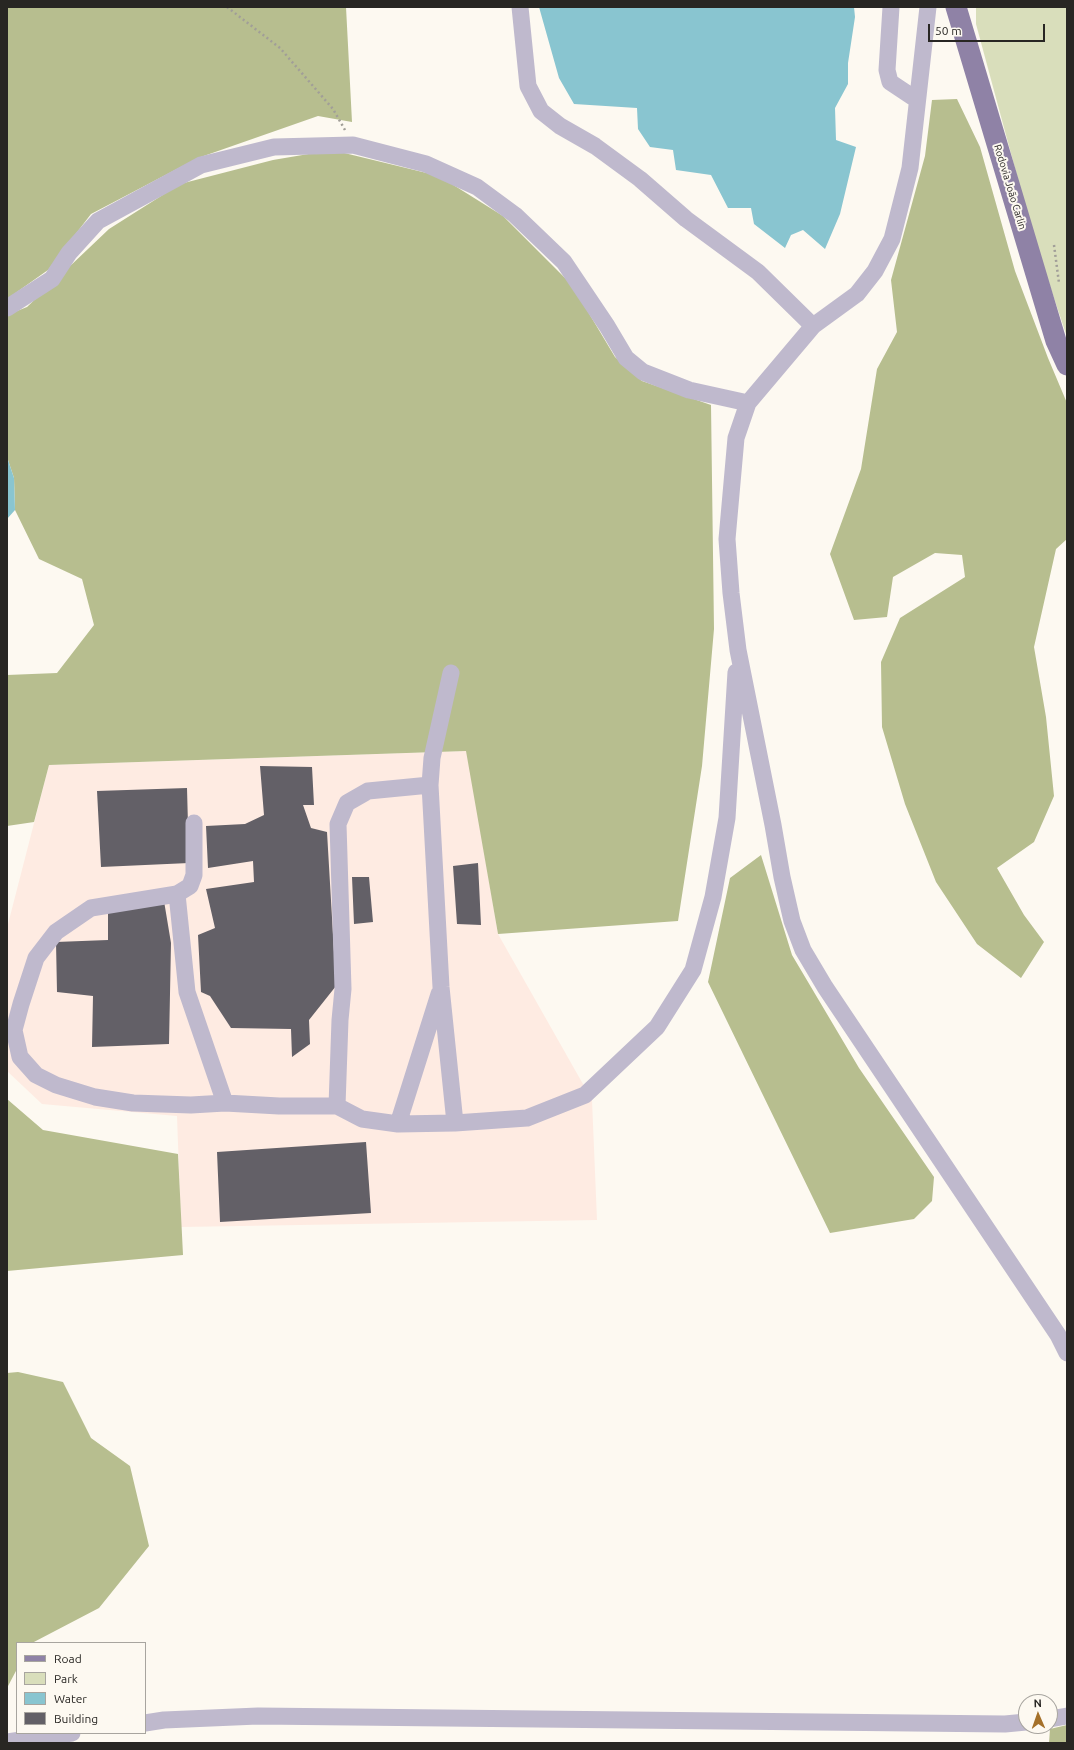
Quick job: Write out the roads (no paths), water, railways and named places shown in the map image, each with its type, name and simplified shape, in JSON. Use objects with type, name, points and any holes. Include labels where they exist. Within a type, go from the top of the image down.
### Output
[{"type":"main road","name":"Rodovia João Carlin","points":[[956,7],[1056,341],[1067,365]]},
{"type":"street","points":[[520,7],[528,86],[541,111],[560,126],[595,146],[640,179],[686,219],[758,272],[813,326]]},
{"type":"street","points":[[891,7],[887,70],[890,82],[917,100]]},
{"type":"street","points":[[928,7],[910,168],[892,239],[875,271],[857,294],[813,326],[748,403],[736,438],[727,539],[730,593],[738,650],[782,876],[792,921],[803,950],[825,986],[1058,1335],[1067,1353]]},
{"type":"street","points":[[7,308],[52,279],[69,253],[98,221],[201,165],[274,146],[353,145],[426,164],[477,187],[515,215],[564,262],[607,326],[626,358],[643,372],[690,390],[748,403]]},
{"type":"street","points":[[194,823],[194,875],[190,886],[177,894],[90,908],[56,932],[36,958],[14,1030],[20,1057],[36,1075],[56,1085],[95,1097],[133,1103],[191,1106],[224,1103],[279,1106],[337,1106],[362,1119],[398,1124],[455,1123],[527,1118],[585,1095],[657,1027],[693,970],[713,897],[727,818],[738,650]]},
{"type":"street","points":[[451,673],[432,758],[430,785],[441,987],[455,1123]]},
{"type":"street","points":[[337,1106],[340,1020],[343,989],[338,824],[347,804],[368,791],[430,785]]},
{"type":"street","points":[[177,894],[187,992],[224,1103]]},
{"type":"street","points":[[398,1124],[441,987]]},
{"type":"street","points":[[146,1723],[164,1720],[258,1716],[989,1724],[1018,1722]]},
{"type":"street","points":[[7,1742],[65,1734]]},
{"type":"water","points":[[539,7],[854,7],[855,17],[848,63],[848,84],[835,108],[836,140],[856,147],[840,214],[825,249],[803,230],[791,235],[785,248],[754,224],[751,208],[728,208],[711,175],[676,170],[673,150],[650,147],[638,129],[637,108],[574,104],[559,78]]},
{"type":"water","points":[[7,457],[14,478],[15,510],[7,519]]}]
